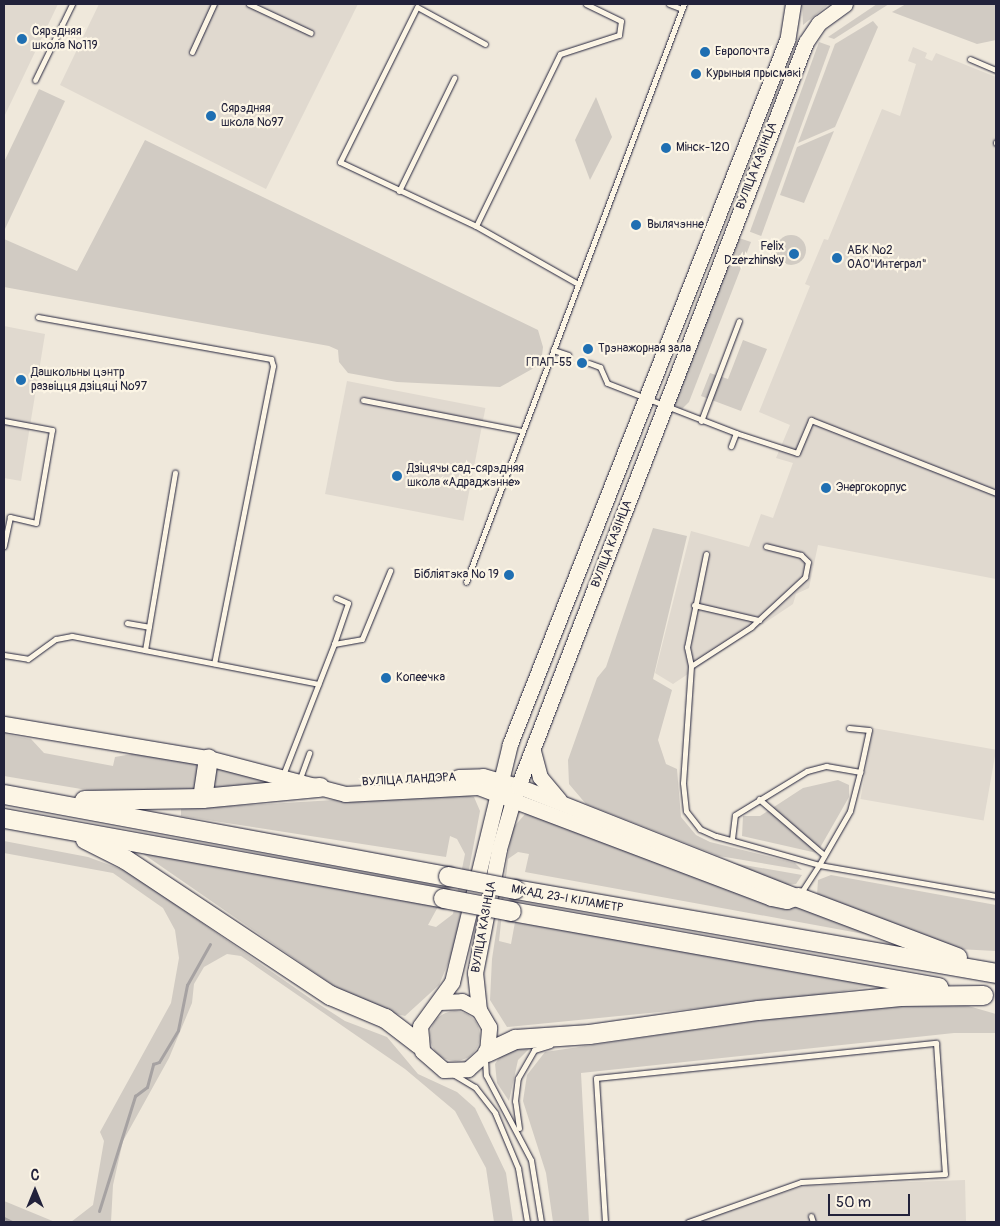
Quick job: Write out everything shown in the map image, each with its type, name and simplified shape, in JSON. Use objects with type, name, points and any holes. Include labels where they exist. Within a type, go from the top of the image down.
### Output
[{"type":"highway","points":[[202,798],[208,758]]},
{"type":"highway","points":[[4,794],[48,801],[202,798],[319,787]]},
{"type":"highway","name":"МКАД, 23-І КІЛАМЕТР","points":[[48,801],[139,820],[515,889],[996,972]]},
{"type":"highway","points":[[4,818],[43,825],[125,858],[304,978],[385,1018],[419,1044]]},
{"type":"highway","name":"МКАД, 23-І КІЛАМЕТР","points":[[43,825],[990,996]]},
{"type":"highway","points":[[798,897],[996,972]]},
{"type":"highway","points":[[486,1054],[515,1039],[588,1034],[871,998],[990,996]]},
{"type":"main road","name":"ВУЛІЦА КАЗІНЦА","points":[[486,1054],[489,1027],[479,1010],[475,984],[477,959],[516,792],[665,406],[723,227],[787,40],[793,4]]},
{"type":"main road","name":"ВУЛІЦА КАЗІНЦА","points":[[419,1044],[422,1021],[439,1002],[454,976],[497,785],[547,644],[647,399],[806,42],[819,23],[845,4]]},
{"type":"main road","name":"ВУЛІЦА ЛАНДЭРА","points":[[4,724],[208,758],[319,787],[473,776],[516,792]]},
{"type":"main road","points":[[533,752],[540,777],[562,802]]},
{"type":"main road","points":[[516,792],[562,802],[798,897]]},
{"type":"main road","points":[[516,792],[771,898],[787,901],[798,897]]},
{"type":"main road","points":[[439,1002],[462,1001],[479,1010]]},
{"type":"main road","points":[[419,1044],[426,1058],[444,1070],[468,1069],[486,1054]]},
{"type":"lane","points":[[35,80],[72,4]]},
{"type":"lane","points":[[192,52],[214,4]]},
{"type":"lane","points":[[249,4],[311,33]]},
{"type":"lane","points":[[476,226],[560,54],[619,35],[621,21],[586,4]]},
{"type":"lane","points":[[466,582],[683,7],[669,4]]},
{"type":"lane","points":[[485,44],[417,7],[340,162],[476,226],[578,284]]},
{"type":"lane","points":[[970,59],[996,70]]},
{"type":"lane","points":[[399,191],[454,78]]},
{"type":"lane","points":[[38,317],[271,359],[273,366],[214,663]]},
{"type":"lane","points":[[702,420],[739,321]]},
{"type":"lane","points":[[553,350],[568,355]]},
{"type":"lane","points":[[589,363],[600,367],[608,383],[736,433],[797,453],[811,420],[996,492]]},
{"type":"lane","points":[[363,400],[522,431]]},
{"type":"lane","points":[[4,421],[52,430],[36,523],[10,517],[4,546]]},
{"type":"lane","points":[[731,446],[736,433]]},
{"type":"lane","points":[[146,650],[175,473]]},
{"type":"lane","points":[[691,666],[759,620],[801,584],[808,562],[801,555],[766,546]]},
{"type":"lane","points":[[706,554],[694,605],[687,647],[691,666],[683,783],[686,811],[700,829],[819,865],[996,896]]},
{"type":"lane","points":[[334,644],[362,638],[390,571]]},
{"type":"lane","points":[[282,777],[348,603],[336,598]]},
{"type":"lane","points":[[694,605],[759,620]]},
{"type":"lane","points":[[127,623],[149,627]]},
{"type":"lane","points":[[4,655],[28,658],[56,639],[72,636],[318,684]]},
{"type":"lane","points":[[798,897],[819,865],[850,810],[869,730],[849,728]]},
{"type":"lane","points":[[299,781],[309,753]]},
{"type":"lane","points":[[732,839],[735,814],[758,799],[817,768],[860,772]]},
{"type":"lane","points":[[758,799],[824,855]]},
{"type":"lane","points":[[521,1136],[514,1101],[528,1060],[534,1050],[588,1034]]},
{"type":"lane","points":[[605,1222],[596,1078],[936,1043],[945,1174],[801,1182],[688,1222]]},
{"type":"lane","points":[[486,1054],[486,1075],[521,1136],[532,1160],[541,1222]]},
{"type":"lane","points":[[444,1070],[475,1087],[495,1113],[518,1168],[527,1222]]},
{"type":"shaded area","name":"Сярэдняя школа №119","points":[[4,4],[58,4],[4,117]]},
{"type":"shaded area","name":"Сярэдняя школа №97","points":[[99,4],[358,4],[266,189],[60,85]]},
{"type":"shaded area","points":[[802,4],[829,4],[803,25]]},
{"type":"shaded area","points":[[877,4],[889,4],[834,39],[828,37]]},
{"type":"shaded area","points":[[906,4],[996,4],[996,40],[977,44],[892,12]]},
{"type":"shaded area","points":[[873,21],[878,27],[835,127],[798,143],[835,44]]},
{"type":"shaded area","points":[[819,42],[830,46],[761,236],[750,232]]},
{"type":"shaded area","points":[[913,47],[927,53],[925,58],[932,61],[936,53],[996,77],[996,579],[818,545],[809,588],[796,594],[793,604],[673,684],[655,673],[691,531],[749,547],[761,514],[773,518],[793,463],[776,458],[790,425],[759,412],[810,286],[805,284],[824,239],[828,240],[882,109],[900,116],[916,64],[908,61]]},
{"type":"shaded area","points":[[39,89],[65,101],[4,231],[4,162]]},
{"type":"shaded area","points":[[596,97],[612,137],[590,180],[575,140]]},
{"type":"shaded area","points":[[834,131],[804,203],[780,195],[797,147]]},
{"type":"shaded area","points":[[145,140],[538,330],[543,347],[541,364],[500,387],[397,382],[348,373],[339,362],[338,350],[329,346],[4,287],[4,239],[77,271]]},
{"type":"shaded area","points":[[791,235],[802,239],[806,250],[802,261],[791,265],[780,261],[776,250],[780,239]]},
{"type":"shaded area","points":[[739,238],[751,242],[689,402],[682,409],[673,405]]},
{"type":"shaded area","name":"Дашкольны цэнтр развіцця дзіцяці №97","points":[[4,326],[45,334],[21,481],[4,478]]},
{"type":"shaded area","points":[[743,340],[767,349],[741,411],[701,396],[710,373],[728,379]]},
{"type":"shaded area","points":[[347,381],[485,408],[463,521],[325,494]]},
{"type":"shaded area","points":[[653,528],[687,536],[653,679],[672,690],[658,740],[666,764],[677,769],[681,817],[696,835],[710,842],[795,863],[802,870],[719,856],[586,804],[569,784],[568,760],[597,678],[606,667]]},
{"type":"shaded area","points":[[873,728],[996,750],[984,821],[860,799]]},
{"type":"shaded area","points":[[4,734],[31,739],[44,753],[113,766],[115,757],[132,754],[194,763],[198,765],[194,790],[93,791],[4,776]]},
{"type":"shaded area","points":[[216,765],[276,782],[210,790]]},
{"type":"shaded area","points":[[838,780],[849,785],[849,797],[817,853],[742,836],[743,816],[760,816],[803,788]]},
{"type":"shaded area","points":[[454,793],[474,797],[480,811],[454,949],[439,985],[405,1016],[384,1011],[337,988],[139,851],[440,903],[428,925],[436,927],[453,914],[465,854],[457,839],[450,836],[446,857],[181,816],[181,809]]},
{"type":"shaded area","points":[[526,813],[796,905],[875,936],[525,872],[529,854],[518,852],[508,859],[499,941],[511,944],[515,922],[882,985],[792,999],[507,1027],[490,1000],[492,959],[512,829]]},
{"type":"shaded area","points":[[4,841],[88,857],[129,872],[345,1021],[387,1037],[418,1074],[457,1092],[475,1108],[506,1173],[513,1222],[494,1222],[486,1168],[455,1111],[405,1069],[241,956],[227,954],[204,967],[194,984],[192,1003],[169,1058],[123,1141],[113,1185],[111,1222],[71,1222],[93,1205],[104,1141],[100,1132],[171,1003],[179,958],[175,930],[163,908],[113,873],[4,853]]},
{"type":"shaded area","points":[[727,862],[802,875],[796,884],[786,885]]},
{"type":"shaded area","points":[[831,875],[996,905],[996,951],[957,949],[817,896],[818,880]]},
{"type":"shaded area","points":[[876,1003],[958,1003],[996,1014],[996,1033],[954,1033],[581,1073],[589,1222],[553,1222],[546,1173],[523,1101],[527,1075],[545,1052]]},
{"type":"shaded area","points":[[455,1011],[464,1013],[475,1022],[480,1036],[478,1045],[469,1056],[455,1061],[446,1059],[435,1050],[430,1036],[432,1027],[441,1016]]},
{"type":"shaded area","points":[[523,1043],[532,1046],[518,1060],[509,1101],[497,1083],[495,1064],[503,1052]]},
{"type":"shaded area","points":[[965,1180],[966,1222],[698,1222],[803,1186]]},
{"type":"shaded area","points":[[4,1201],[9,1203],[55,1222],[4,1222]]},
{"type":"waterway","points":[[99,1211],[135,1096],[147,1087],[153,1064],[159,1062],[178,1030],[187,985],[210,944]]},
{"type":"waterway","points":[[4,1218],[12,1222]]},
{"type":"place","name":"Сярэдняя школа №119","points":[[22,39]]},
{"type":"place","name":"Европочта","points":[[705,52]]},
{"type":"place","name":"Курыныя прысмакі","points":[[696,74]]},
{"type":"place","name":"Сярэдняя школа №97","points":[[211,116]]},
{"type":"place","name":"Мінск-120","points":[[666,148]]},
{"type":"place","name":"Вылячэнне","points":[[636,225]]},
{"type":"place","name":"Felix Dzerzhinsky","points":[[794,254]]},
{"type":"place","name":"АБК №2 ОАО\"Интеграл\"","points":[[837,258]]},
{"type":"place","name":"Трэнажорная зала","points":[[588,349]]},
{"type":"place","name":"ГПАП-55","points":[[582,363]]},
{"type":"place","name":"Дашкольны цэнтр развіцця дзіцяці №97","points":[[21,380]]},
{"type":"place","name":"Дзіцячы сад-сярэдняя школа «Адраджэнне»","points":[[397,476]]},
{"type":"place","name":"Энергокорпус","points":[[826,488]]},
{"type":"place","name":"Бібліятэка № 19","points":[[509,575]]},
{"type":"place","name":"Копеечка","points":[[386,678]]}]
